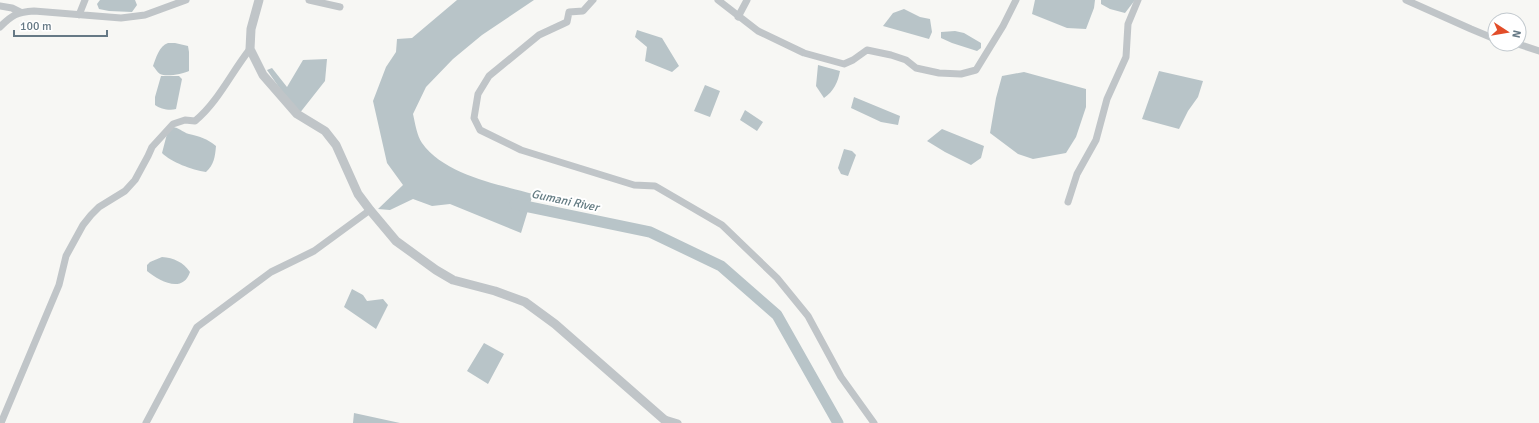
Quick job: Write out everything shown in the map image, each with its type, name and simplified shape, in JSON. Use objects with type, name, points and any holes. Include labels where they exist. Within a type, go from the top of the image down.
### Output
[{"type":"street","points":[[79,15],[85,0]]},
{"type":"street","points":[[0,27],[7,20],[20,12],[34,11],[121,18],[145,14],[186,0]]},
{"type":"street","points":[[259,0],[251,29],[250,49],[264,75],[297,114],[325,131],[336,145],[358,194],[396,241],[436,270],[453,280],[525,302],[555,324],[666,421],[678,423]]},
{"type":"street","points":[[309,0],[340,7]]},
{"type":"street","points":[[593,0],[583,11],[569,12],[567,22],[539,35],[489,76],[478,94],[474,118],[480,130],[521,150],[634,185],[655,186],[722,225],[777,278],[808,316],[841,377],[874,423]]},
{"type":"street","points":[[718,0],[758,31],[804,53],[844,64],[853,60],[867,50],[892,55],[906,60],[916,68],[939,73],[961,74],[976,70],[1003,26],[1016,0]]},
{"type":"street","points":[[738,17],[747,0]]},
{"type":"street","points":[[1068,202],[1077,174],[1096,140],[1107,99],[1126,57],[1128,24],[1138,0]]},
{"type":"street","points":[[1406,0],[1471,30],[1487,35]]},
{"type":"street","points":[[0,6],[12,8],[20,12]]},
{"type":"street","points":[[1527,47],[1539,51]]},
{"type":"street","points":[[1,423],[59,285],[66,256],[91,215],[100,207],[125,191],[135,180],[152,146],[173,124],[185,120],[195,121],[206,110],[250,49]]},
{"type":"street","points":[[146,423],[197,327],[271,272],[314,251],[370,210]]},
{"type":"shaded area","points":[[100,0],[135,0],[137,5],[132,12],[109,11],[99,9],[97,4]]},
{"type":"shaded area","points":[[457,0],[534,0],[482,35],[453,59],[426,87],[413,114],[420,140],[432,154],[444,163],[473,177],[533,194],[521,233],[450,204],[432,206],[413,199],[390,210],[378,209],[403,185],[387,163],[373,101],[386,67],[396,52],[397,39],[412,38]]},
{"type":"shaded area","points":[[1035,0],[1095,0],[1094,8],[1086,29],[1067,28],[1032,14]]},
{"type":"shaded area","points":[[1101,0],[1135,0],[1125,13],[1110,9],[1101,4]]},
{"type":"shaded area","points":[[904,9],[920,17],[930,19],[932,32],[929,39],[883,26],[893,13]]},
{"type":"shaded area","points":[[637,30],[662,38],[679,66],[672,72],[645,61],[647,47],[635,37]]},
{"type":"shaded area","points":[[955,31],[964,33],[981,43],[981,48],[977,51],[941,38],[941,32]]},
{"type":"shaded area","points":[[168,43],[188,46],[189,71],[174,75],[163,75],[160,74],[153,66],[160,49]]},
{"type":"shaded area","points":[[327,59],[325,81],[299,114],[267,70],[272,68],[287,87],[303,60]]},
{"type":"shaded area","points":[[818,65],[840,71],[835,86],[824,98],[816,86]]},
{"type":"shaded area","points":[[1159,71],[1203,81],[1198,97],[1188,111],[1179,129],[1142,119]]},
{"type":"shaded area","points":[[1024,72],[1086,89],[1086,107],[1076,137],[1066,153],[1033,159],[1018,154],[990,133],[996,98],[1002,76]]},
{"type":"shaded area","points":[[161,76],[179,76],[182,79],[176,109],[165,109],[155,105],[155,97]]},
{"type":"shaded area","points":[[705,85],[720,91],[710,117],[694,111]]},
{"type":"shaded area","points":[[854,97],[900,116],[898,125],[881,122],[851,108]]},
{"type":"shaded area","points":[[745,110],[763,122],[757,131],[740,120]]},
{"type":"shaded area","points":[[171,127],[203,138],[216,146],[214,160],[211,167],[206,172],[182,165],[162,153],[168,130]]},
{"type":"shaded area","points":[[942,129],[984,146],[981,158],[971,165],[927,141]]},
{"type":"shaded area","points":[[844,149],[852,151],[856,155],[848,176],[841,174],[838,168]]},
{"type":"shaded area","points":[[162,257],[170,258],[181,263],[190,272],[187,279],[182,283],[170,284],[164,282],[147,271],[147,265],[150,262]]},
{"type":"shaded area","points":[[352,289],[363,295],[367,301],[383,299],[388,305],[376,329],[344,307]]},
{"type":"shaded area","points":[[484,343],[504,354],[488,384],[467,371]]},
{"type":"shaded area","points":[[354,413],[400,423],[353,423]]},
{"type":"waterway","name":"Gumani River","points":[[515,204],[650,232],[721,266],[777,315],[838,423]]}]
